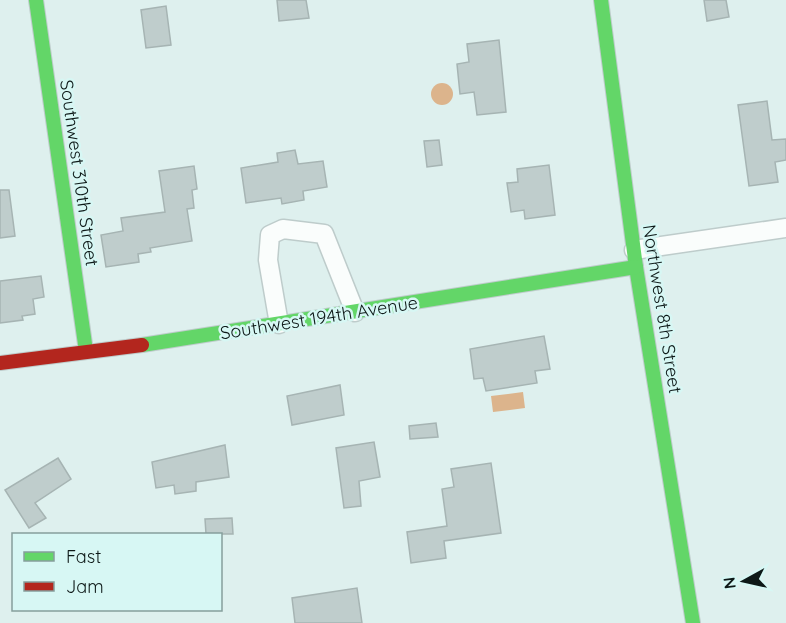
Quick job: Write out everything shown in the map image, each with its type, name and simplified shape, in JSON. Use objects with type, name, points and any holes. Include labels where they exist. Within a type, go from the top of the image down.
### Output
[{"type":"street","name":"Southwest 310th Street","points":[[36,0],[86,351]]},
{"type":"street","name":"Northwest 8th Street","points":[[601,0],[635,258],[693,623]]},
{"type":"street","name":"Southwest 194th Avenue","points":[[0,363],[129,347],[355,312],[786,228]]},
{"type":"street","points":[[279,324],[268,260],[270,235],[283,229],[324,234],[355,312]]},
{"type":"shaded area","points":[[442,83],[450,86],[453,94],[450,102],[442,105],[434,102],[431,94],[434,86]]},
{"type":"shaded area","points":[[523,392],[525,408],[493,412],[491,396]]},
{"type":"building","points":[[277,0],[306,0],[309,18],[279,21]]},
{"type":"building","points":[[704,0],[726,0],[729,17],[707,21]]},
{"type":"building","points":[[166,6],[171,45],[146,48],[141,10]]},
{"type":"building","points":[[499,40],[506,112],[477,115],[474,92],[460,94],[457,64],[469,62],[467,44]]},
{"type":"building","points":[[767,101],[772,140],[786,139],[786,160],[775,162],[778,182],[749,186],[738,105]]},
{"type":"building","points":[[439,140],[442,165],[427,167],[424,141]]},
{"type":"building","points":[[295,150],[298,164],[323,161],[327,187],[303,191],[304,200],[282,204],[281,198],[246,203],[241,168],[278,162],[277,153]]},
{"type":"building","points":[[549,165],[555,215],[525,219],[524,210],[511,212],[507,183],[518,182],[517,169]]},
{"type":"building","points":[[194,166],[197,189],[192,190],[194,208],[187,209],[192,241],[150,248],[151,252],[138,254],[139,262],[106,267],[101,235],[123,231],[121,218],[165,212],[159,171]]},
{"type":"building","points":[[0,190],[9,190],[15,236],[0,238]]},
{"type":"building","points":[[41,276],[44,297],[33,299],[35,314],[22,316],[23,320],[0,323],[0,281]]},
{"type":"building","points":[[544,336],[550,369],[535,371],[537,383],[486,391],[483,378],[474,379],[470,349]]},
{"type":"building","points":[[340,385],[344,415],[292,425],[287,396]]},
{"type":"building","points":[[436,423],[438,437],[410,439],[409,426]]},
{"type":"building","points":[[374,442],[380,477],[359,481],[361,506],[344,508],[336,448]]},
{"type":"building","points":[[225,445],[229,477],[196,482],[196,491],[175,494],[174,485],[156,488],[152,462]]},
{"type":"building","points":[[58,458],[71,479],[35,503],[46,518],[29,528],[5,490]]},
{"type":"building","points":[[491,463],[501,533],[444,541],[446,558],[411,563],[407,532],[447,526],[442,489],[454,487],[451,469]]},
{"type":"building","points":[[232,518],[233,534],[206,533],[205,519]]},
{"type":"building","points":[[357,588],[362,623],[295,623],[292,598]]},
{"type":"traffic: fast","points":[[36,0],[86,351]]},
{"type":"traffic: fast","points":[[601,0],[636,267],[693,623]]},
{"type":"traffic: fast","points":[[142,345],[636,267]]},
{"type":"traffic: jam","points":[[0,363],[142,345]]}]
